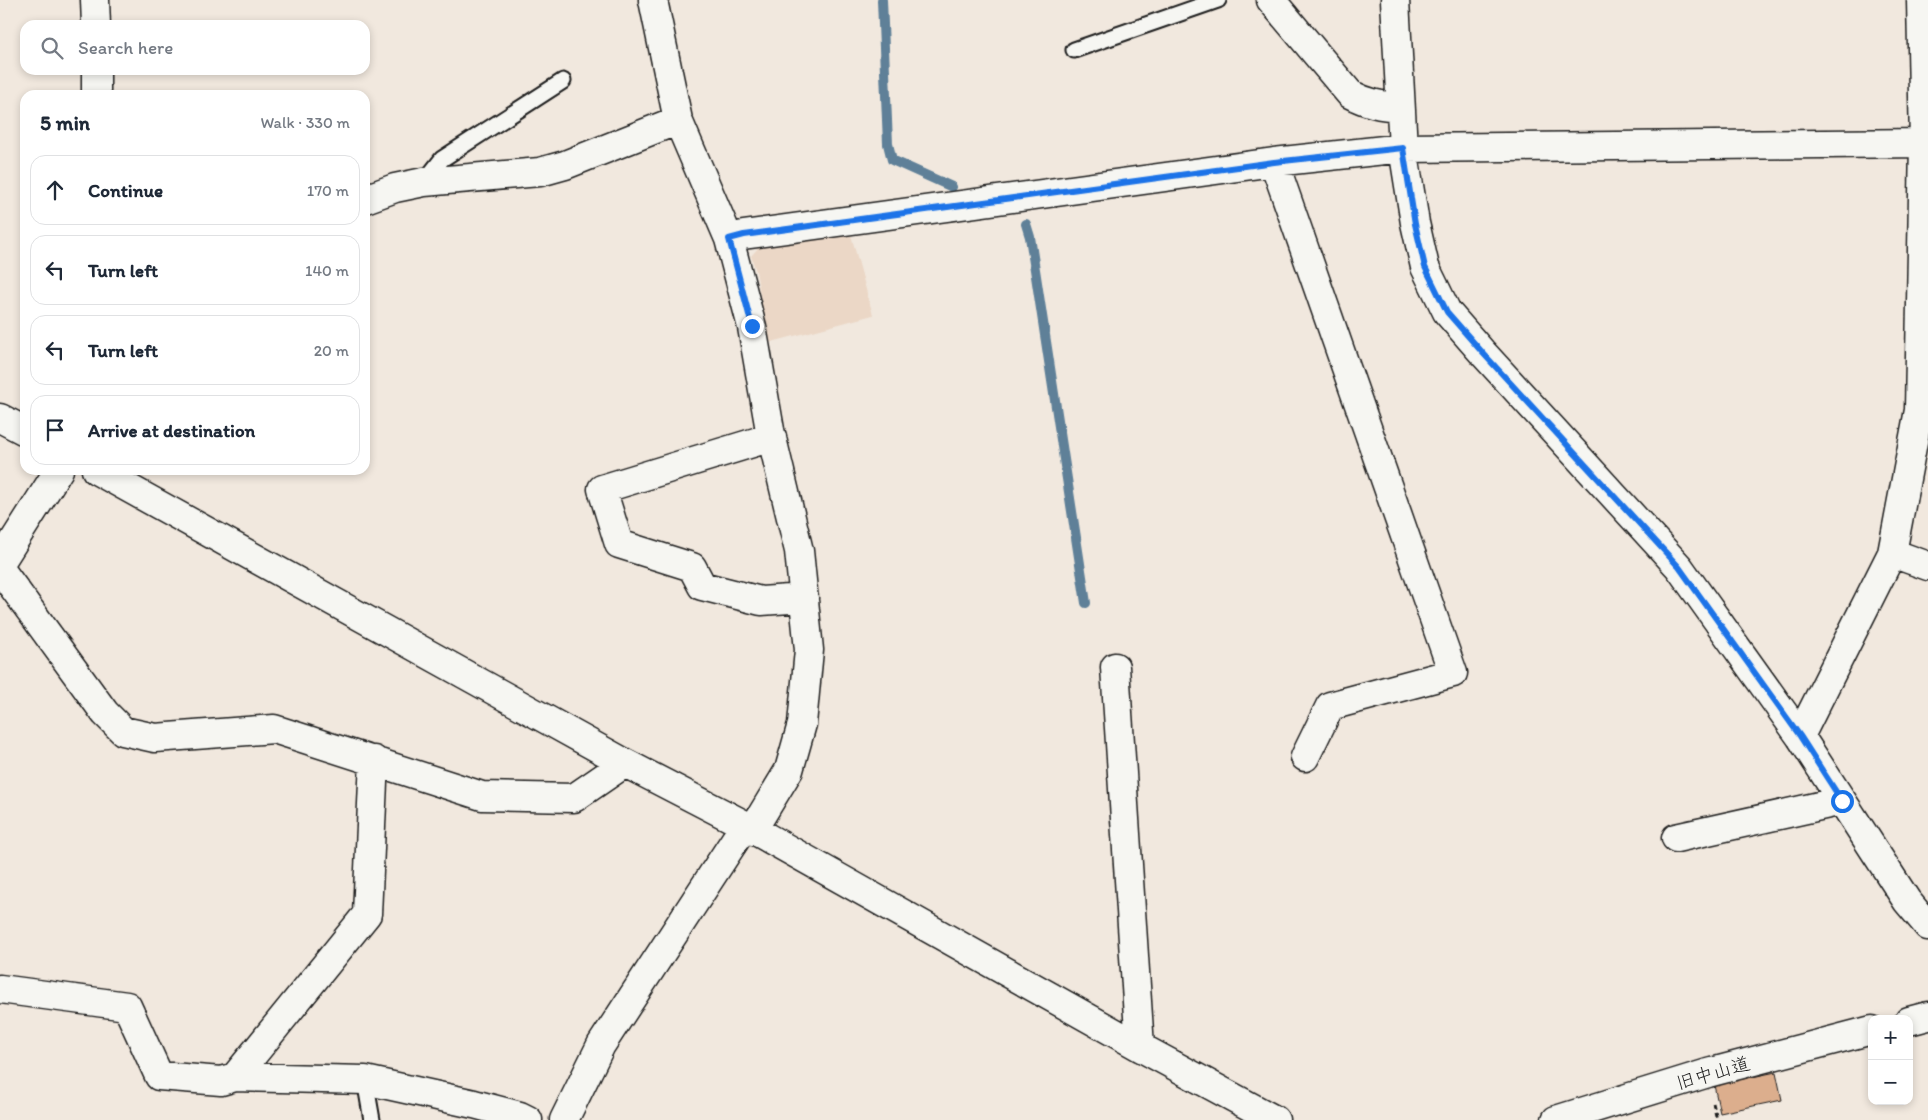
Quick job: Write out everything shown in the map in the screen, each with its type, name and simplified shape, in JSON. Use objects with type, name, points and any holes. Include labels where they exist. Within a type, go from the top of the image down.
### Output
[{"type":"street","points":[[96,0],[96,20]]},
{"type":"street","points":[[564,1120],[601,1045],[789,770],[802,724],[809,650],[800,551],[772,437],[752,326],[729,239],[678,120],[652,0]]},
{"type":"street","points":[[1271,0],[1350,94],[1363,101],[1381,106],[1400,107]]},
{"type":"street","points":[[1396,0],[1403,148],[1415,224],[1425,267],[1447,312],[1679,567],[1800,736],[1907,902],[1928,926]]},
{"type":"street","points":[[1800,736],[1892,553],[1919,410],[1926,143],[1921,0]]},
{"type":"street","points":[[96,75],[96,90]]},
{"type":"street","points":[[370,197],[394,188],[424,182],[540,172],[565,165],[678,120]]},
{"type":"street","points":[[729,239],[753,234],[1274,162],[1403,148],[1926,143]]},
{"type":"street","points":[[1274,162],[1453,673],[1330,706],[1305,757]]},
{"type":"street","points":[[0,418],[20,428]]},
{"type":"street","points":[[772,437],[602,489],[620,544],[692,567],[702,586],[761,601],[804,598]]},
{"type":"street","points":[[0,563],[55,475]]},
{"type":"street","points":[[105,475],[1275,1120]]},
{"type":"street","points":[[1892,553],[1928,566]]},
{"type":"street","points":[[0,570],[105,713],[124,731],[155,738],[274,729],[482,796],[574,798],[625,762]]},
{"type":"street","points":[[1115,667],[1140,1047]]},
{"type":"street","points":[[235,1078],[367,914],[374,760]]},
{"type":"street","points":[[1676,838],[1842,801]]},
{"type":"street","points":[[0,989],[127,1006],[159,1076],[221,1081],[235,1078],[365,1080],[474,1104],[520,1116],[528,1120]]},
{"type":"street","points":[[1913,1020],[1928,1016]]},
{"type":"street","name":"旧中山道","points":[[1556,1120],[1708,1073],[1868,1031]]},
{"type":"lane","points":[[1074,50],[1218,0]]},
{"type":"lane","points":[[424,182],[442,159],[563,81]]},
{"type":"lane","points":[[365,1080],[372,1120]]},
{"type":"shaded area","points":[[851,235],[873,315],[768,343],[756,271],[751,256],[759,247]]},
{"type":"building","points":[[1776,1072],[1782,1100],[1720,1113],[1714,1085]]},
{"type":"waterway","points":[[882,0],[888,144],[892,160],[952,187]]},
{"type":"waterway","points":[[1026,224],[1030,237],[1086,603]]},
{"type":"route","points":[[752,326],[729,239],[744,235],[1274,162],[1403,148],[1415,224],[1425,267],[1447,312],[1679,567],[1800,736],[1842,801]]}]
